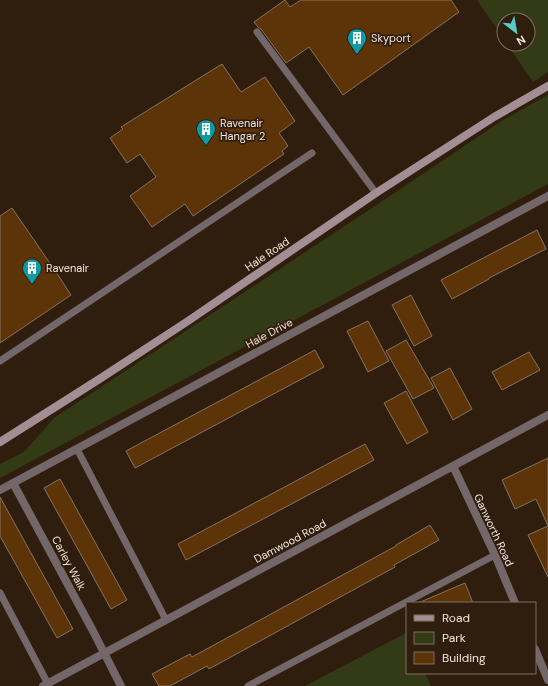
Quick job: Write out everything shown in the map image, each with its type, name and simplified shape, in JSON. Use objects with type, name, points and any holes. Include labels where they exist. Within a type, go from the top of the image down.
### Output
[{"type":"street","name":"Hale Road","points":[[0,442],[101,378],[494,117],[548,86]]},
{"type":"street","name":"Hale Drive","points":[[0,490],[548,196]]},
{"type":"street","name":"Damwood Road","points":[[45,685],[548,415]]},
{"type":"street","name":"Ganworth Road","points":[[453,466],[495,555],[515,602]]},
{"type":"street","name":"Carley Walk","points":[[13,484],[121,686]]},
{"type":"street","points":[[536,651],[548,680]]},
{"type":"lane","points":[[257,32],[376,194]]},
{"type":"lane","points":[[0,361],[312,153]]},
{"type":"lane","points":[[77,449],[166,620]]},
{"type":"lane","points":[[406,602],[495,555]]},
{"type":"lane","points":[[0,593],[45,685]]},
{"type":"lane","points":[[248,686],[406,602]]},
{"type":"green space","points":[[477,0],[548,0],[548,72],[533,82],[512,52],[536,52],[536,12],[496,12],[496,27]]},
{"type":"green space","points":[[548,95],[548,184],[0,478],[0,464],[24,452],[54,418],[503,120]]},
{"type":"green space","points":[[406,633],[406,674],[425,674],[431,686],[305,686]]},
{"type":"building","name":"Skyport","points":[[285,0],[290,7],[301,0],[451,0],[459,12],[343,95],[309,47],[286,63],[261,29],[254,22]]},
{"type":"building","name":"Ravenair Hangar 2","points":[[222,64],[241,92],[265,77],[295,121],[279,133],[288,146],[282,151],[284,154],[193,216],[185,204],[152,227],[130,196],[156,177],[140,154],[127,163],[110,138],[123,129],[121,127]]},
{"type":"building","name":"Ravenair","points":[[12,208],[71,295],[0,343],[0,216]]},
{"type":"building","points":[[537,230],[546,249],[452,299],[441,280]]},
{"type":"building","points":[[411,295],[432,336],[414,346],[392,305]]},
{"type":"building","points":[[368,321],[389,361],[368,372],[347,331]]},
{"type":"building","points":[[406,340],[434,388],[413,399],[386,351]]},
{"type":"building","points":[[315,350],[324,367],[135,468],[126,451]]},
{"type":"building","points":[[529,352],[540,370],[502,390],[492,372]]},
{"type":"building","points":[[450,368],[472,409],[453,420],[431,378]]},
{"type":"building","points":[[406,391],[428,432],[407,444],[384,403]]},
{"type":"building","points":[[365,444],[374,460],[186,560],[178,544]]},
{"type":"building","points":[[548,458],[548,526],[536,499],[515,509],[502,480]]},
{"type":"building","points":[[60,479],[127,600],[111,609],[44,488]]},
{"type":"building","points":[[0,497],[73,629],[57,638],[0,536]]},
{"type":"building","points":[[430,525],[439,540],[394,565],[395,567],[209,669],[207,666],[170,686],[159,686],[152,674],[190,654],[192,657],[396,546]]},
{"type":"building","points":[[548,526],[548,577],[528,535]]},
{"type":"building","points":[[465,583],[473,602],[420,602]]},
{"type":"place","name":"Skyport","points":[[357,55]]},
{"type":"place","name":"Ravenair Hangar 2","points":[[206,146]]},
{"type":"place","name":"Ravenair","points":[[32,285]]}]
